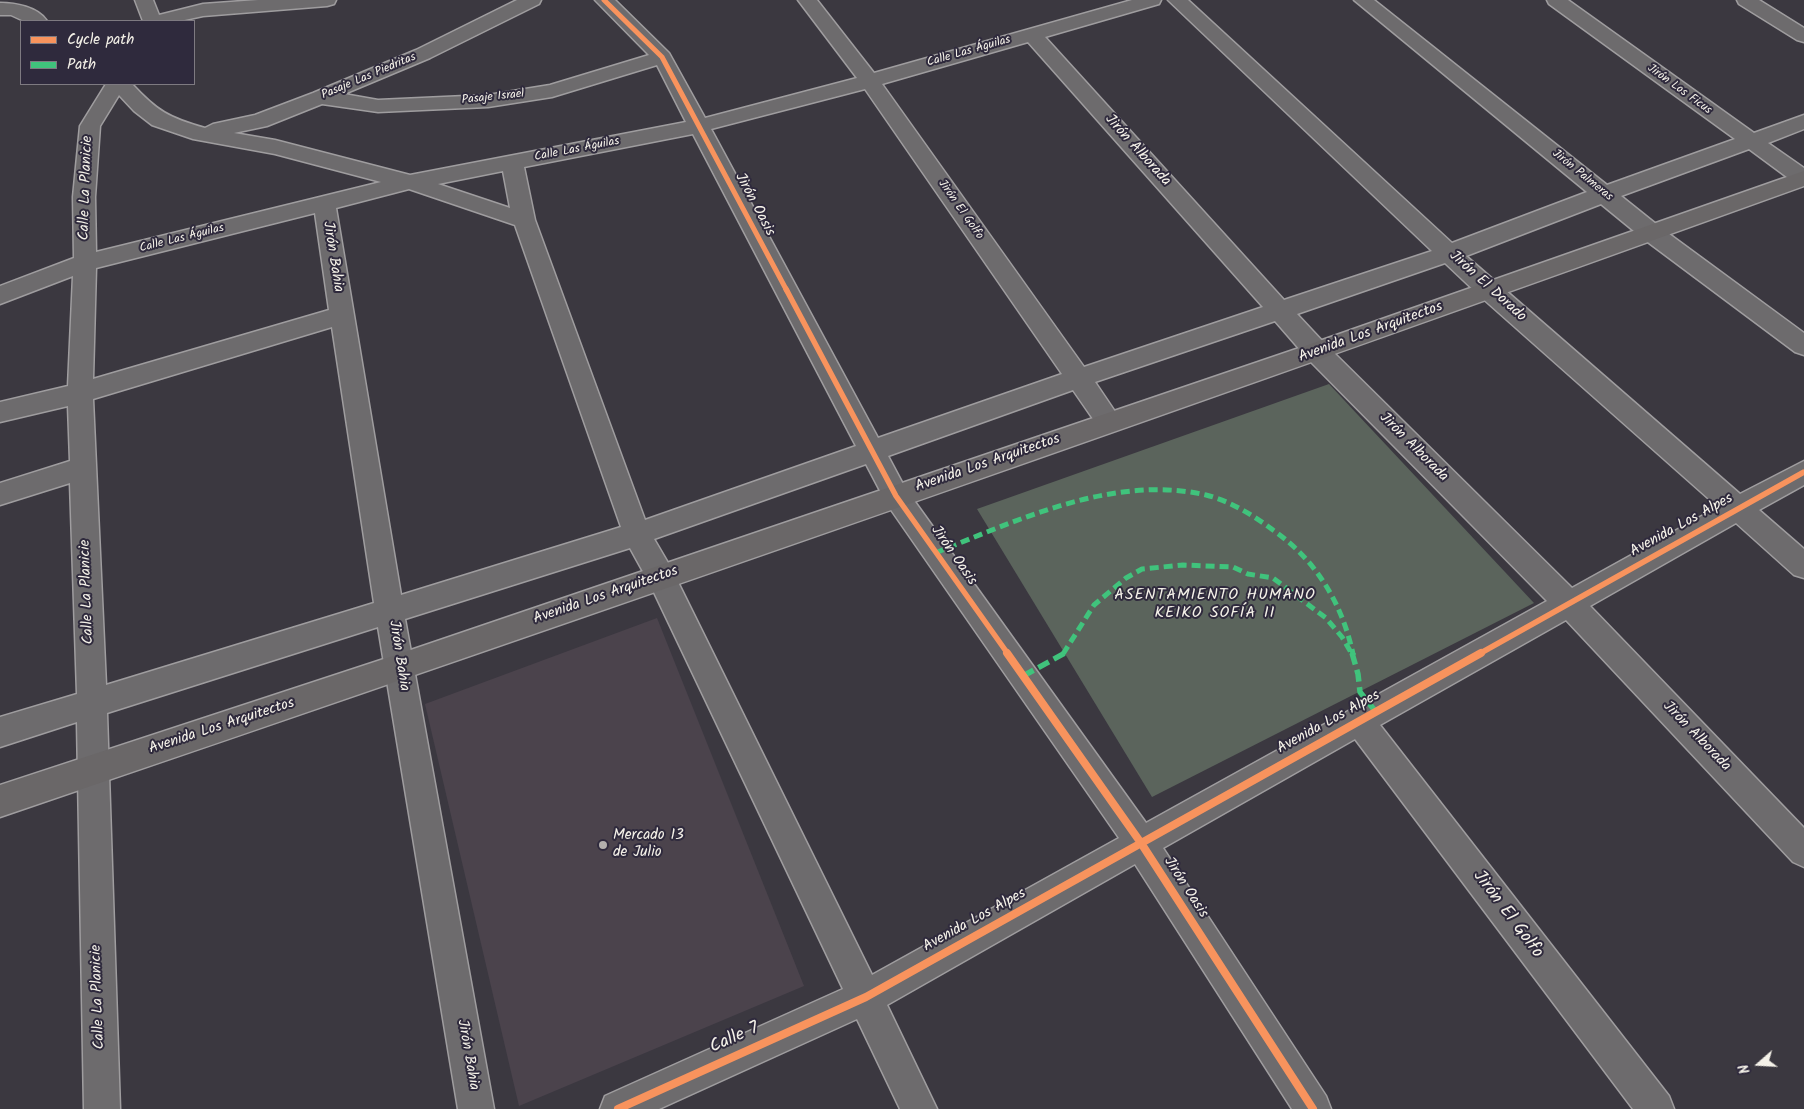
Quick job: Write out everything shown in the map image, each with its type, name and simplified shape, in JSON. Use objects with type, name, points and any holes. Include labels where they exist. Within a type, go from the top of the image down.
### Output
[{"type":"main road","name":"Avenida Los Arquitectos","points":[[0,801],[399,668],[1109,422],[1317,352],[1653,234],[1804,178]]},
{"type":"street","points":[[144,0],[152,20]]},
{"type":"street","points":[[203,10],[224,0]]},
{"type":"street","points":[[161,20],[203,10],[328,0]]},
{"type":"street","name":"Pasaje Las Piedritas","points":[[200,134],[260,121],[320,97],[423,54],[532,0]]},
{"type":"street","name":"Jirón Oasis","points":[[604,0],[662,57],[896,496],[1141,843],[1313,1109]]},
{"type":"street","name":"Jirón El Golfo","points":[[807,0],[870,81],[1109,422]]},
{"type":"street","name":"Calle Las Águilas","points":[[0,295],[85,263],[410,182],[698,126],[870,81],[1152,0]]},
{"type":"street","name":"Jirón El Dorado","points":[[1177,0],[1490,291],[1804,566]]},
{"type":"street","name":"Jirón Palmeras","points":[[1364,0],[1653,234],[1804,346]]},
{"type":"street","points":[[1746,0],[1804,36]]},
{"type":"street","name":"Jirón Los Ficus","points":[[1564,2],[1751,142],[1804,178]]},
{"type":"street","points":[[0,9],[14,9],[36,20]]},
{"type":"street","name":"Jirón Alborada","points":[[1032,34],[1317,352],[1569,604],[1804,851]]},
{"type":"street","name":"Pasaje Israel","points":[[320,97],[378,106],[488,101],[552,91],[662,57]]},
{"type":"street","name":"Calle La Planicie","points":[[102,1109],[92,769],[92,703],[80,393],[85,263],[84,197],[90,126],[115,85]]},
{"type":"street","points":[[122,85],[141,106],[159,120],[200,134],[275,147],[410,182],[524,220]]},
{"type":"street","points":[[0,732],[637,534],[870,450],[1450,253],[1605,194],[1804,122]]},
{"type":"street","points":[[512,162],[524,220],[637,534],[661,577],[920,1109]]},
{"type":"street","name":"Jirón Bahia","points":[[324,203],[399,668],[476,1109]]},
{"type":"street","points":[[0,412],[80,393],[342,315]]},
{"type":"street","points":[[0,494],[83,468]]},
{"type":"street","name":"Avenida Los Alpes","points":[[866,996],[1804,472]]},
{"type":"street","name":"Jirón El Golfo","points":[[1359,721],[1656,1109]]},
{"type":"street","name":"Calle 7","points":[[618,1109],[866,996]]},
{"type":"shaded area","points":[[1329,384],[1534,603],[1152,797],[977,509]]},
{"type":"shaded area","name":"Mercado 13 de Julio","points":[[657,618],[804,986],[519,1106],[425,704]]},
{"type":"marked path","points":[[935,553],[1047,510],[1088,499],[1128,492],[1168,490],[1207,495],[1253,516],[1281,535],[1307,559],[1319,573],[1337,604],[1344,620],[1353,655]]},
{"type":"marked path","points":[[1023,676],[1065,653],[1094,605],[1126,578],[1142,569],[1183,565],[1233,567],[1248,574],[1273,578],[1326,618],[1342,637],[1353,655],[1360,692],[1376,712]]},
{"type":"cycle path","points":[[604,0],[662,57],[896,496],[1141,843],[1313,1109]]},
{"type":"cycle path","points":[[618,1109],[866,997],[1804,472]]},
{"type":"place","name":"Mercado 13 de Julio","points":[[603,845]]},
{"type":"district","name":"ASENTAMIENTO HUMANO KEIKO SOFÍA II","points":[[1215,605]]}]
